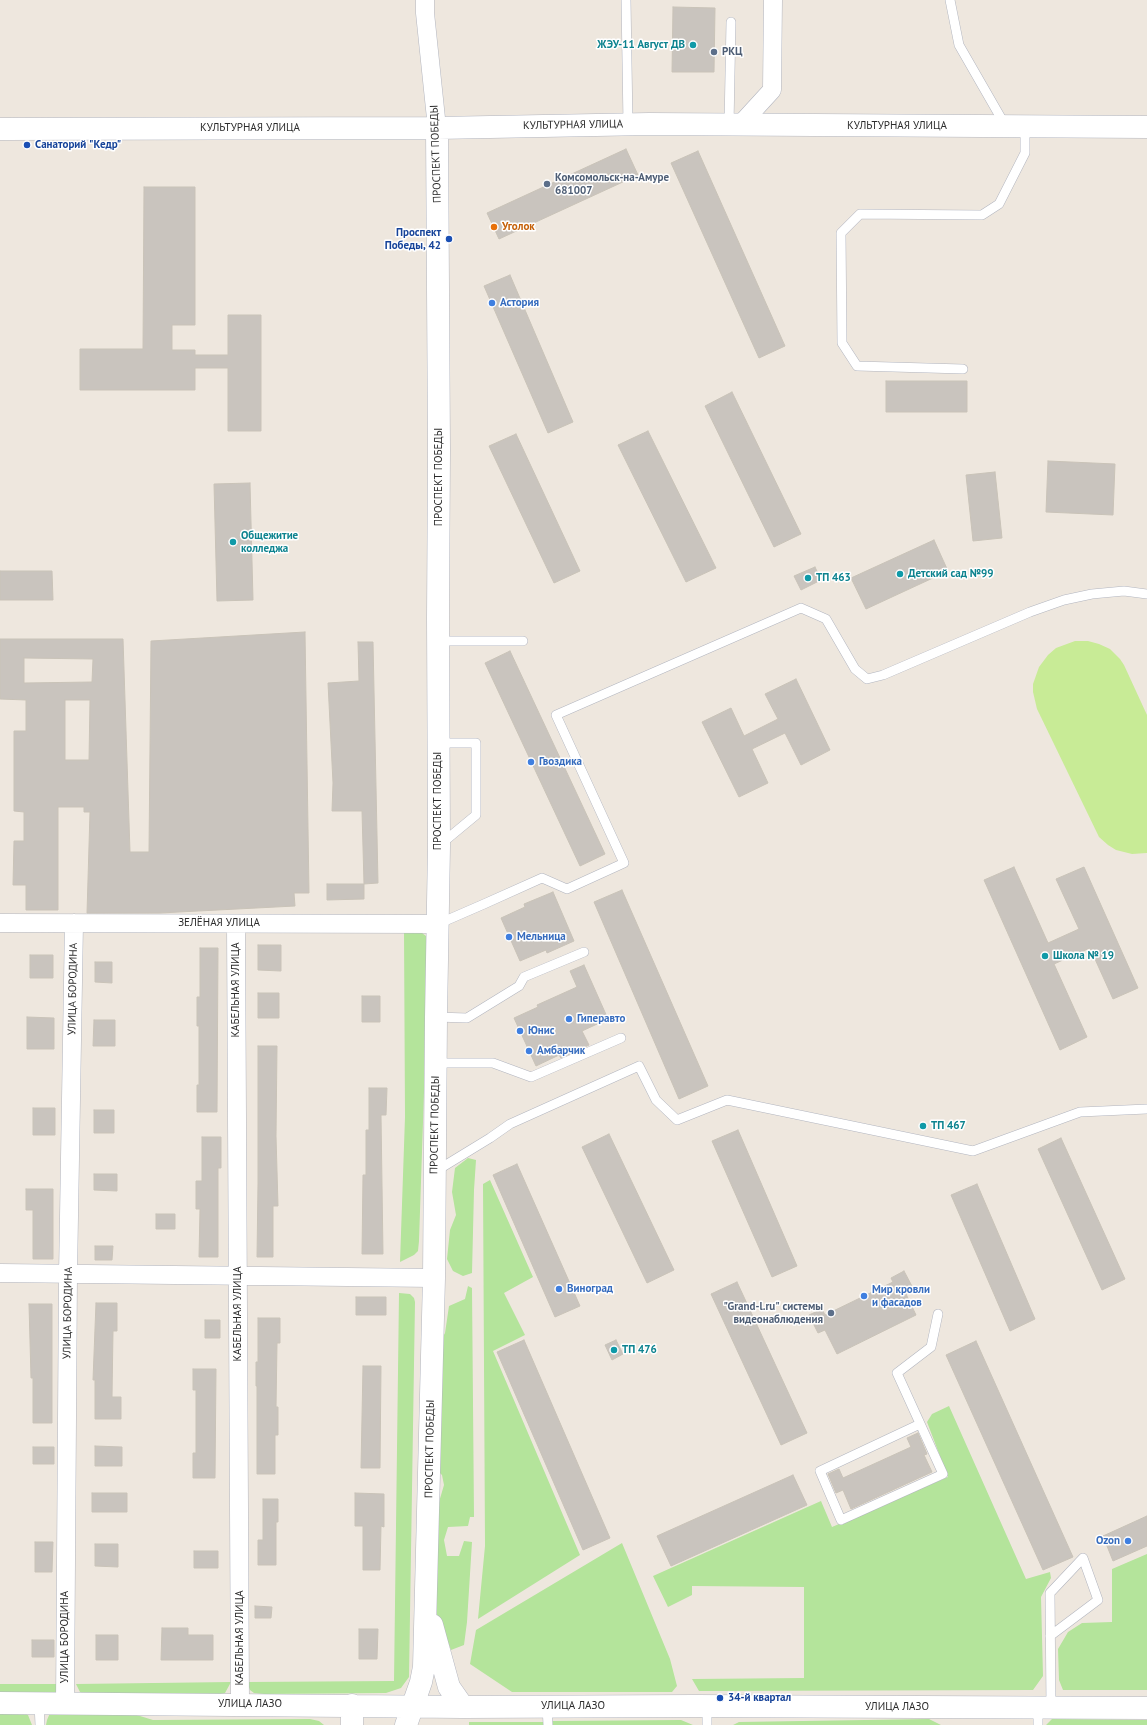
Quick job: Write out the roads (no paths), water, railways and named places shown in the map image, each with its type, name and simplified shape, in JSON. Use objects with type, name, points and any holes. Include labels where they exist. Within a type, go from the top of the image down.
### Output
[{"type":"street","name":"ПРОСПЕКТ ПОБЕДЫ","points":[[409,1715],[421,1682],[424,1667],[427,1603],[434,1278],[434,1171],[439,846],[437,128],[425,0]]},
{"type":"street","points":[[735,125],[772,90],[773,0]]},
{"type":"street","name":"КУЛЬТУРНАЯ УЛИЦА","points":[[0,129],[437,128],[628,124],[1147,127]]},
{"type":"street","name":"ЗЕЛЁНАЯ УЛИЦА","points":[[0,923],[438,924]]},
{"type":"street","name":"УЛИЦА БОРОДИНА","points":[[65,1704],[68,1275],[74,923]]},
{"type":"street","name":"КАБЕЛЬНАЯ УЛИЦА","points":[[236,924],[240,1704]]},
{"type":"street","points":[[0,1273],[238,1277],[434,1278]]},
{"type":"street","name":"ПРОСПЕКТ ПОБЕДЫ","points":[[427,1603],[449,1687],[463,1707]]},
{"type":"street","name":"УЛИЦА ЛАЗО","points":[[0,1703],[240,1704],[352,1715],[409,1715],[463,1707],[548,1716],[1042,1713],[1147,1708]]},
{"type":"lane","points":[[626,0],[628,124]]},
{"type":"lane","points":[[950,0],[959,45],[1015,126],[1025,154],[999,204],[982,215],[860,214],[841,233],[842,342],[857,366],[963,369]]},
{"type":"lane","points":[[731,22],[735,125]]},
{"type":"lane","points":[[438,924],[542,878],[566,889],[624,863],[556,715],[801,608],[826,619],[855,668],[867,679],[883,675],[1030,612],[1064,600],[1092,594],[1124,591],[1147,594]]},
{"type":"lane","points":[[438,642],[523,641]]},
{"type":"lane","points":[[438,743],[476,744],[476,815],[439,846]]},
{"type":"lane","points":[[436,1017],[467,1018],[520,986],[524,977],[584,952]]},
{"type":"lane","points":[[436,1063],[493,1063],[530,1077],[621,1038]]},
{"type":"lane","points":[[434,1171],[490,1138],[510,1124],[639,1066],[656,1100],[677,1120],[727,1100],[973,1151],[1080,1112],[1147,1109]]},
{"type":"lane","points":[[920,1424],[820,1471],[841,1520],[943,1474],[897,1373],[931,1347],[938,1314]]},
{"type":"lane","points":[[1042,1713],[1050,1636],[1050,1593],[1083,1558],[1098,1600],[1050,1636]]},
{"type":"lane","points":[[39,1703],[40,1725]]},
{"type":"place","name":"ЖЭУ-11 Август ДВ","points":[[693,45]]},
{"type":"place","name":"РКЦ","points":[[714,52]]},
{"type":"place","name":"Санаторий \"Кедр\"","points":[[27,145]]},
{"type":"place","name":"Комсомольск-на-Амуре 681007","points":[[547,184]]},
{"type":"place","name":"Уголок","points":[[494,227]]},
{"type":"place","name":"Проспект Победы, 42","points":[[449,239]]},
{"type":"place","name":"Астория","points":[[492,303]]},
{"type":"place","name":"Общежитие колледжа","points":[[233,542]]},
{"type":"place","name":"Детский сад №99","points":[[900,574]]},
{"type":"place","name":"ТП 463","points":[[808,578]]},
{"type":"place","name":"Гвоздика","points":[[531,762]]},
{"type":"place","name":"Мельница","points":[[509,937]]},
{"type":"place","name":"Школа № 19","points":[[1045,956]]},
{"type":"place","name":"Гиперавто","points":[[569,1019]]},
{"type":"place","name":"Юнис","points":[[520,1031]]},
{"type":"place","name":"Амбарчик","points":[[529,1051]]},
{"type":"place","name":"ТП 467","points":[[923,1126]]},
{"type":"place","name":"Виноград","points":[[559,1289]]},
{"type":"place","name":"Мир кровли и фасадов","points":[[864,1296]]},
{"type":"place","name":"\"Grand-l.ru\" системы видеонаблюдения","points":[[831,1313]]},
{"type":"place","name":"ТП 476","points":[[614,1350]]},
{"type":"place","name":"Ozon","points":[[1128,1541]]},
{"type":"place","name":"34-й квартал","points":[[720,1698]]}]
